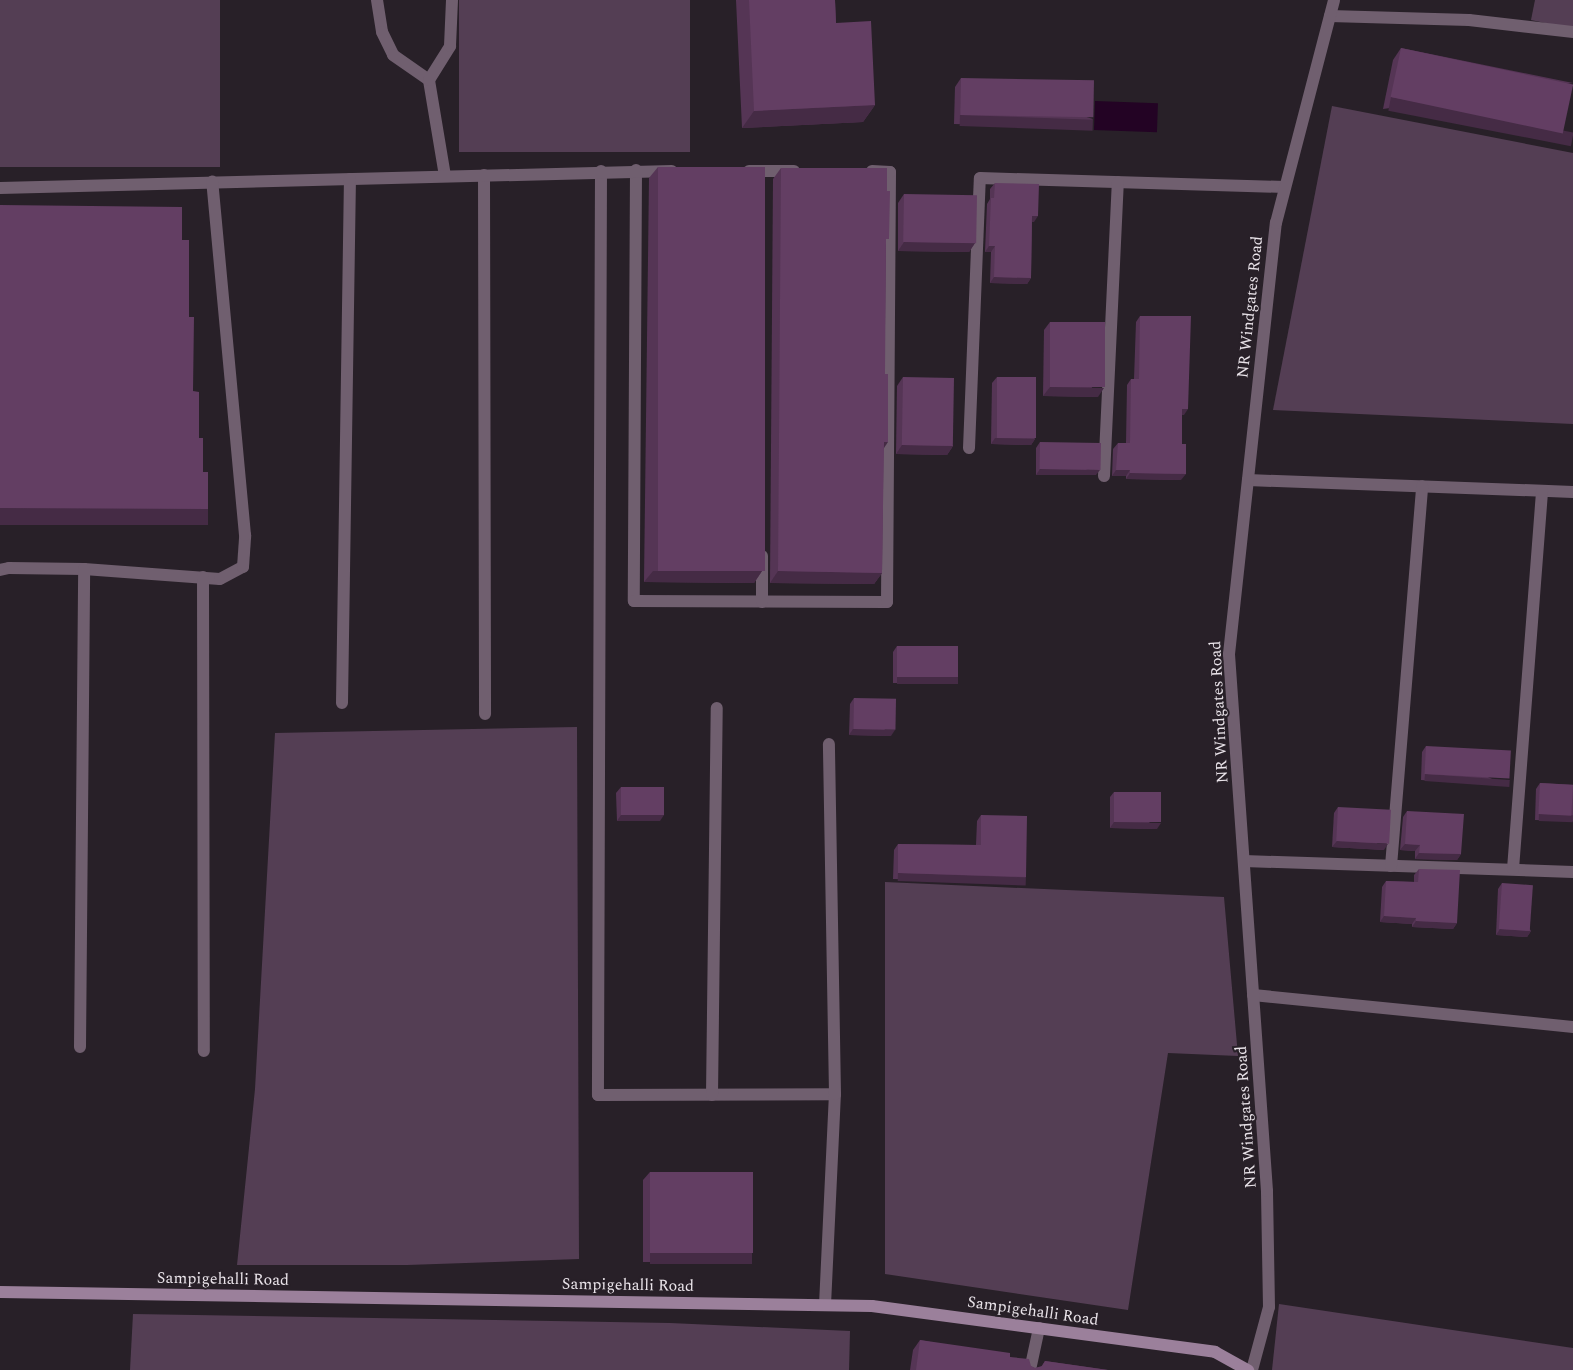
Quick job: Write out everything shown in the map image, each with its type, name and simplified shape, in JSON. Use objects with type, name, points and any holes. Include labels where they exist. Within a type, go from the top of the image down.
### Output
[{"type":"street","points":[[377,0],[382,32],[393,55],[429,80]]},
{"type":"street","points":[[445,176],[429,80],[450,46],[452,0]]},
{"type":"street","name":"NR Windgates Road","points":[[1252,1370],[1269,1307],[1268,1190],[1229,654],[1276,223],[1334,0]]},
{"type":"street","points":[[1330,16],[1469,20],[1573,32]]},
{"type":"street","points":[[636,170],[634,601],[887,602],[890,172],[861,171]]},
{"type":"street","points":[[0,188],[686,170]]},
{"type":"street","points":[[735,170],[765,176],[803,171]]},
{"type":"street","points":[[601,172],[598,1095],[835,1094]]},
{"type":"street","points":[[484,175],[484,714]]},
{"type":"street","points":[[969,448],[980,178],[1285,187]]},
{"type":"street","points":[[342,703],[350,179]]},
{"type":"street","points":[[0,570],[9,568],[84,569],[203,577],[220,580],[243,567],[245,535],[212,182]]},
{"type":"street","points":[[1104,476],[1118,182]]},
{"type":"street","points":[[1248,480],[1573,492]]},
{"type":"street","points":[[1391,866],[1422,486]]},
{"type":"street","points":[[1512,870],[1542,491]]},
{"type":"street","points":[[762,543],[762,602]]},
{"type":"street","points":[[80,1047],[84,569]]},
{"type":"street","points":[[203,577],[204,1052]]},
{"type":"street","points":[[712,1095],[717,708]]},
{"type":"street","points":[[825,1305],[835,1094],[829,744]]},
{"type":"street","points":[[1244,861],[1573,872]]},
{"type":"street","points":[[1253,995],[1573,1028]]},
{"type":"street","name":"Sampigehalli Road","points":[[0,1292],[872,1306],[1214,1352],[1248,1370]]},
{"type":"street","points":[[1030,1370],[1039,1328]]},
{"type":"shaded area","points":[[0,0],[220,0],[220,167],[0,167]]},
{"type":"shaded area","points":[[459,0],[690,0],[690,152],[459,152]]},
{"type":"shaded area","points":[[1535,0],[1573,0],[1573,29],[1531,20]]},
{"type":"shaded area","points":[[1095,101],[1158,103],[1157,132],[1094,130]]},
{"type":"shaded area","points":[[1332,106],[1573,153],[1573,424],[1273,410]]},
{"type":"shaded area","points":[[577,727],[579,1259],[407,1265],[237,1265],[255,1089],[275,733]]},
{"type":"shaded area","points":[[885,882],[1224,897],[1238,1056],[1168,1053],[1128,1310],[885,1274]]},
{"type":"shaded area","points":[[1279,1304],[1573,1348],[1573,1370],[1272,1370]]},
{"type":"shaded area","points":[[133,1314],[670,1323],[850,1331],[849,1370],[130,1370]]},
{"type":"building","points":[[749,0],[835,0],[836,23],[871,21],[875,105],[754,111]]},
{"type":"building","points":[[1401,48],[1573,85],[1563,133],[1391,97]]},
{"type":"building","points":[[961,78],[1094,80],[1093,117],[960,115]]},
{"type":"building","points":[[658,167],[765,167],[765,571],[658,571]]},
{"type":"building","points":[[781,168],[887,168],[887,191],[890,191],[889,239],[886,239],[885,374],[888,374],[888,442],[884,442],[882,573],[778,571]]},
{"type":"building","points":[[995,183],[1039,184],[1038,216],[1032,216],[1031,278],[994,277],[995,246],[989,246],[991,198],[994,198]]},
{"type":"building","points":[[904,194],[977,195],[976,243],[903,242]]},
{"type":"building","points":[[0,205],[182,207],[182,240],[189,240],[189,317],[194,317],[193,391],[199,392],[199,438],[203,438],[203,472],[208,472],[208,509],[0,508]]},
{"type":"building","points":[[1140,316],[1191,316],[1188,409],[1182,409],[1182,444],[1186,444],[1186,474],[1130,473],[1130,470],[1116,470],[1118,443],[1130,443],[1131,379],[1139,379]]},
{"type":"building","points":[[1050,322],[1105,322],[1105,387],[1050,387]]},
{"type":"building","points":[[903,377],[954,378],[953,446],[902,445]]},
{"type":"building","points":[[997,377],[1036,377],[1036,438],[997,438]]},
{"type":"building","points":[[1040,442],[1101,443],[1101,470],[1040,469]]},
{"type":"building","points":[[897,646],[958,646],[958,677],[897,677]]},
{"type":"building","points":[[854,698],[896,699],[895,730],[853,729]]},
{"type":"building","points":[[1426,746],[1511,750],[1509,778],[1425,774]]},
{"type":"building","points":[[1540,783],[1573,785],[1571,816],[1538,814]]},
{"type":"building","points":[[621,787],[664,787],[664,815],[621,815]]},
{"type":"building","points":[[1114,792],[1161,792],[1161,822],[1114,822]]},
{"type":"building","points":[[1338,807],[1391,810],[1389,844],[1336,841]]},
{"type":"building","points":[[1407,811],[1464,814],[1461,854],[1419,853],[1420,845],[1405,844]]},
{"type":"building","points":[[981,815],[1027,816],[1026,877],[898,873],[898,844],[981,845]]},
{"type":"building","points":[[1419,869],[1460,870],[1457,923],[1416,921],[1416,918],[1384,916],[1386,881],[1418,882]]},
{"type":"building","points":[[1502,883],[1533,885],[1530,931],[1499,929]]},
{"type":"building","points":[[650,1172],[753,1172],[753,1253],[650,1253]]},
{"type":"building","points":[[920,1340],[1010,1353],[1010,1357],[1029,1359],[1031,1366],[1035,1368],[1042,1366],[1045,1361],[1108,1370],[916,1370]]}]
